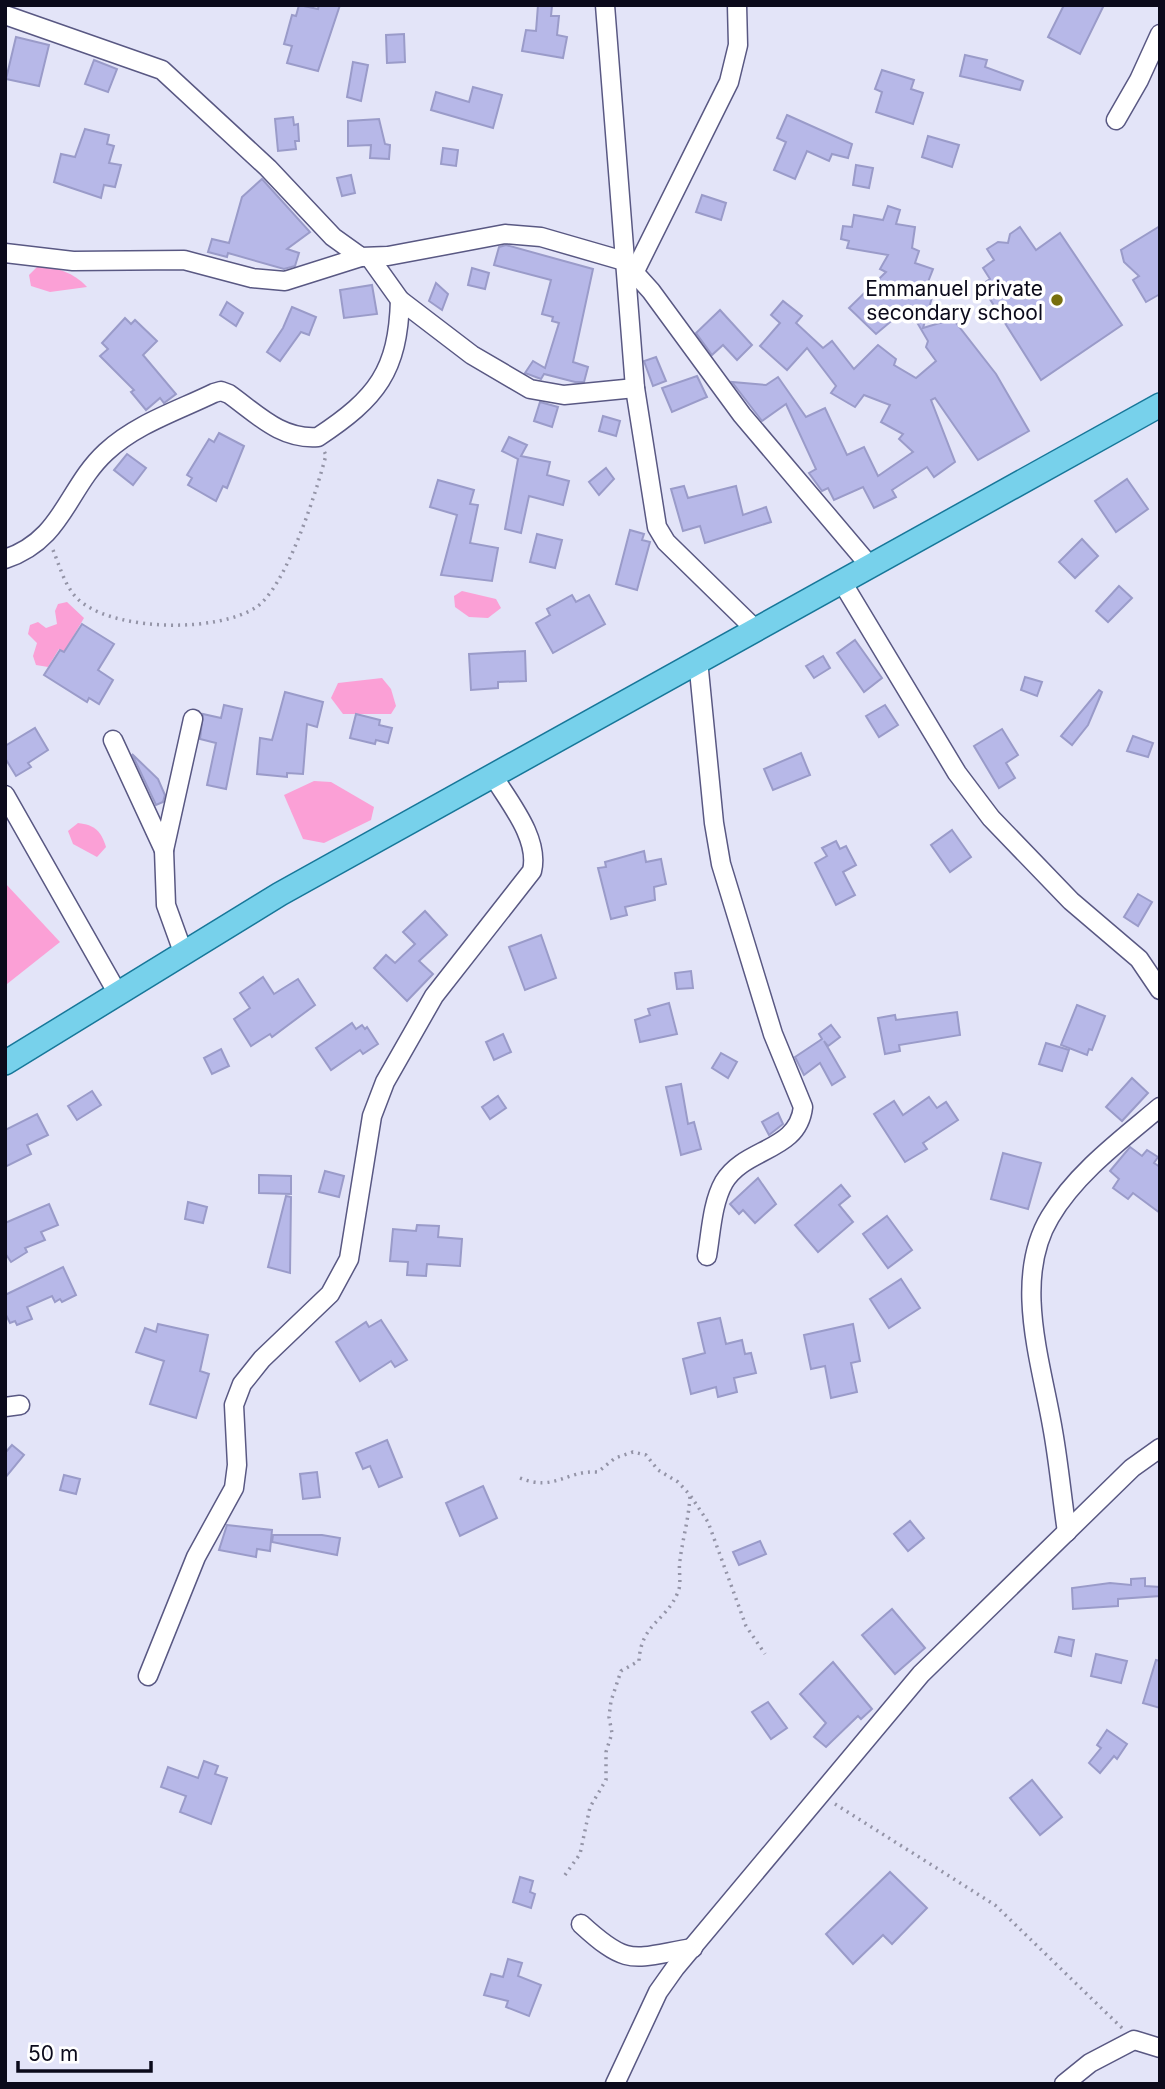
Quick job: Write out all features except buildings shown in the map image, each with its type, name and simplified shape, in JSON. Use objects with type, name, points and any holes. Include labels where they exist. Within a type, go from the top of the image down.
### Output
[{"type":"main road","points":[[5,1063],[280,894],[1160,405]]},
{"type":"street","points":[[605,5],[630,266],[635,388],[660,533],[755,629]]},
{"type":"street","points":[[630,266],[729,82],[738,45],[737,5]]},
{"type":"street","points":[[5,15],[162,71],[268,167],[333,237],[366,258],[400,300],[472,355],[530,389],[564,395],[635,388]]},
{"type":"street","points":[[1116,121],[1160,34]]},
{"type":"street","points":[[5,253],[73,261],[184,260],[268,281],[298,278],[366,258],[505,234],[541,237],[630,266],[742,415],[870,566]]},
{"type":"street","points":[[5,559],[47,535],[62,518],[94,465],[118,442],[156,419],[219,391],[229,394],[276,429],[294,436],[318,437],[354,409],[385,373],[397,347],[400,300]]},
{"type":"street","points":[[842,582],[957,773],[991,818],[1071,901],[1139,959],[1160,990]]},
{"type":"street","points":[[698,660],[714,823],[722,864],[772,1034],[803,1107],[802,1120],[788,1139],[747,1158],[724,1183],[707,1256]]},
{"type":"street","points":[[183,953],[166,905],[164,850],[193,719]]},
{"type":"street","points":[[113,740],[164,850]]},
{"type":"street","points":[[148,1676],[196,1557],[234,1488],[237,1465],[234,1405],[242,1384],[262,1359],[330,1294],[349,1259],[372,1116],[385,1082],[434,996],[531,871],[533,854],[524,828],[492,774]]},
{"type":"street","points":[[5,795],[118,994]]},
{"type":"street","points":[[1139,959],[1160,963]]},
{"type":"street","points":[[1067,1532],[1033,1313],[1032,1281],[1036,1255],[1044,1230],[1058,1206],[1104,1155],[1160,1107]]},
{"type":"street","points":[[615,2084],[658,1992],[921,1674],[1132,1468],[1160,1448]]},
{"type":"street","points":[[581,1924],[609,1950],[621,1955],[641,1956],[692,1948]]},
{"type":"street","points":[[1064,2084],[1090,2063],[1134,2040],[1160,2048]]},
{"type":"path","points":[[47,535],[68,587],[85,605],[124,619],[172,626],[216,622],[256,608],[285,566],[314,497],[326,455],[318,437]]},
{"type":"path","points":[[520,1478],[536,1485],[552,1484],[583,1471],[598,1472],[615,1458],[633,1452],[646,1455],[658,1470],[678,1482],[708,1522],[746,1626],[765,1654]]},
{"type":"path","points":[[565,1875],[580,1854],[590,1807],[606,1780],[606,1752],[612,1733],[609,1717],[611,1701],[621,1671],[639,1661],[640,1643],[648,1628],[679,1591],[680,1560],[689,1522],[690,1495]]},
{"type":"path","points":[[820,1795],[995,1905],[1134,2040]]},
{"type":"shaded area","points":[[38,266],[65,272],[87,287],[50,292],[31,286],[29,275]]},
{"type":"shaded area","points":[[462,591],[496,599],[501,608],[488,618],[469,617],[455,607],[454,596]]},
{"type":"shaded area","points":[[67,602],[84,618],[64,652],[59,649],[48,667],[36,665],[33,656],[37,643],[28,634],[30,625],[38,622],[46,628],[57,624],[55,611],[58,604]]},
{"type":"shaded area","points":[[382,678],[391,689],[396,706],[391,714],[343,714],[331,698],[338,683]]},
{"type":"shaded area","points":[[314,781],[331,782],[374,807],[371,820],[324,843],[303,839],[284,795]]},
{"type":"shaded area","points":[[78,823],[93,827],[102,837],[106,847],[97,857],[73,844],[68,831]]},
{"type":"shaded area","points":[[5,883],[60,942],[7,984],[5,984]]},
{"type":"place","name":"Emmanuel private secondary school","points":[[1057,300]]}]
